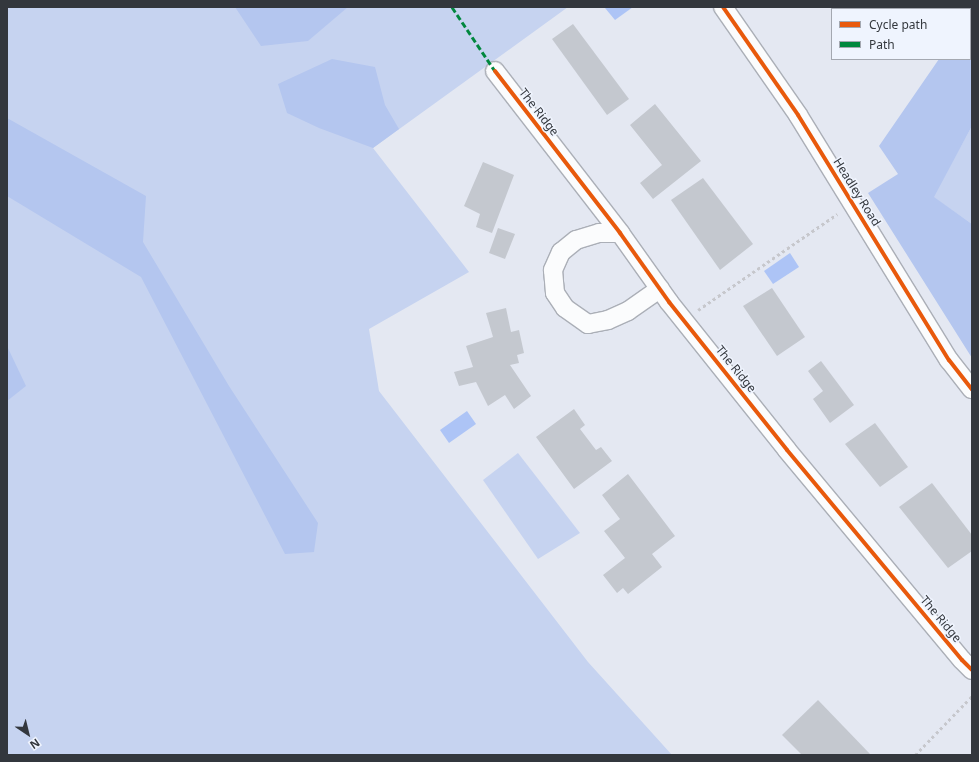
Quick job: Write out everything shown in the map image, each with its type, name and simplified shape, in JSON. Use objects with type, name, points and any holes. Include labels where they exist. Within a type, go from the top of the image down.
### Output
[{"type":"street","name":"Headley Road","points":[[722,7],[798,115],[949,360],[972,389]]},
{"type":"street","name":"The Ridge","points":[[495,71],[620,233],[660,290],[818,488],[972,670]]},
{"type":"street","points":[[620,233],[599,233],[576,240],[561,252],[553,270],[555,293],[565,308],[588,324],[608,320],[628,312],[660,290]]},
{"type":"path","points":[[684,320],[852,203]]},
{"type":"path","points":[[915,755],[972,696]]},
{"type":"shaded area","points":[[7,7],[568,7],[373,148],[469,272],[369,329],[379,391],[588,662],[672,755],[7,755]]},
{"type":"shaded area","points":[[235,7],[348,7],[308,41],[261,46]]},
{"type":"shaded area","points":[[633,7],[615,20],[605,8]]},
{"type":"shaded area","points":[[972,7],[972,126],[934,197],[972,224],[972,358],[868,193],[898,174],[879,146],[938,60],[971,60],[971,8],[955,8]]},
{"type":"shaded area","points":[[332,59],[375,67],[385,105],[399,129],[373,148],[319,128],[287,113],[278,84]]},
{"type":"shaded area","points":[[7,118],[146,196],[143,242],[229,386],[318,523],[314,552],[285,554],[141,277],[7,196]]},
{"type":"shaded area","points":[[972,126],[972,224],[933,197]]},
{"type":"shaded area","points":[[790,253],[799,267],[773,284],[764,271]]},
{"type":"shaded area","points":[[7,346],[26,386],[7,401]]},
{"type":"shaded area","points":[[467,411],[476,424],[449,443],[440,430]]},
{"type":"shaded area","points":[[518,453],[580,533],[538,559],[483,480]]},
{"type":"building","points":[[573,24],[629,99],[607,115],[552,39]]},
{"type":"building","points":[[655,104],[701,161],[653,199],[640,183],[662,165],[630,125]]},
{"type":"building","points":[[483,162],[514,175],[492,233],[476,227],[480,214],[464,206]]},
{"type":"building","points":[[703,178],[753,244],[720,270],[671,200]]},
{"type":"building","points":[[498,228],[515,234],[505,259],[489,253]]},
{"type":"building","points":[[772,288],[805,337],[777,356],[743,306]]},
{"type":"building","points":[[506,308],[511,332],[519,330],[524,353],[517,355],[519,363],[510,365],[531,396],[514,409],[505,395],[488,406],[476,382],[459,386],[454,372],[473,367],[466,346],[493,337],[486,313]]},
{"type":"building","points":[[821,361],[854,405],[830,423],[813,399],[823,391],[808,371]]},
{"type":"building","points":[[574,409],[585,425],[580,429],[596,450],[601,447],[612,461],[574,489],[536,437]]},
{"type":"building","points":[[875,423],[908,467],[880,487],[845,444]]},
{"type":"building","points":[[628,474],[675,536],[652,554],[662,567],[628,594],[623,588],[617,593],[603,575],[625,558],[604,531],[620,519],[602,495]]},
{"type":"building","points":[[932,483],[972,535],[972,551],[948,568],[899,507]]},
{"type":"building","points":[[818,700],[871,755],[802,755],[782,735]]},
{"type":"marked path","points":[[452,7],[495,71]]},
{"type":"cycle path","points":[[723,7],[798,115],[949,360],[972,389]]},
{"type":"cycle path","points":[[495,71],[620,233],[669,302],[787,450],[962,660],[972,670]]}]
